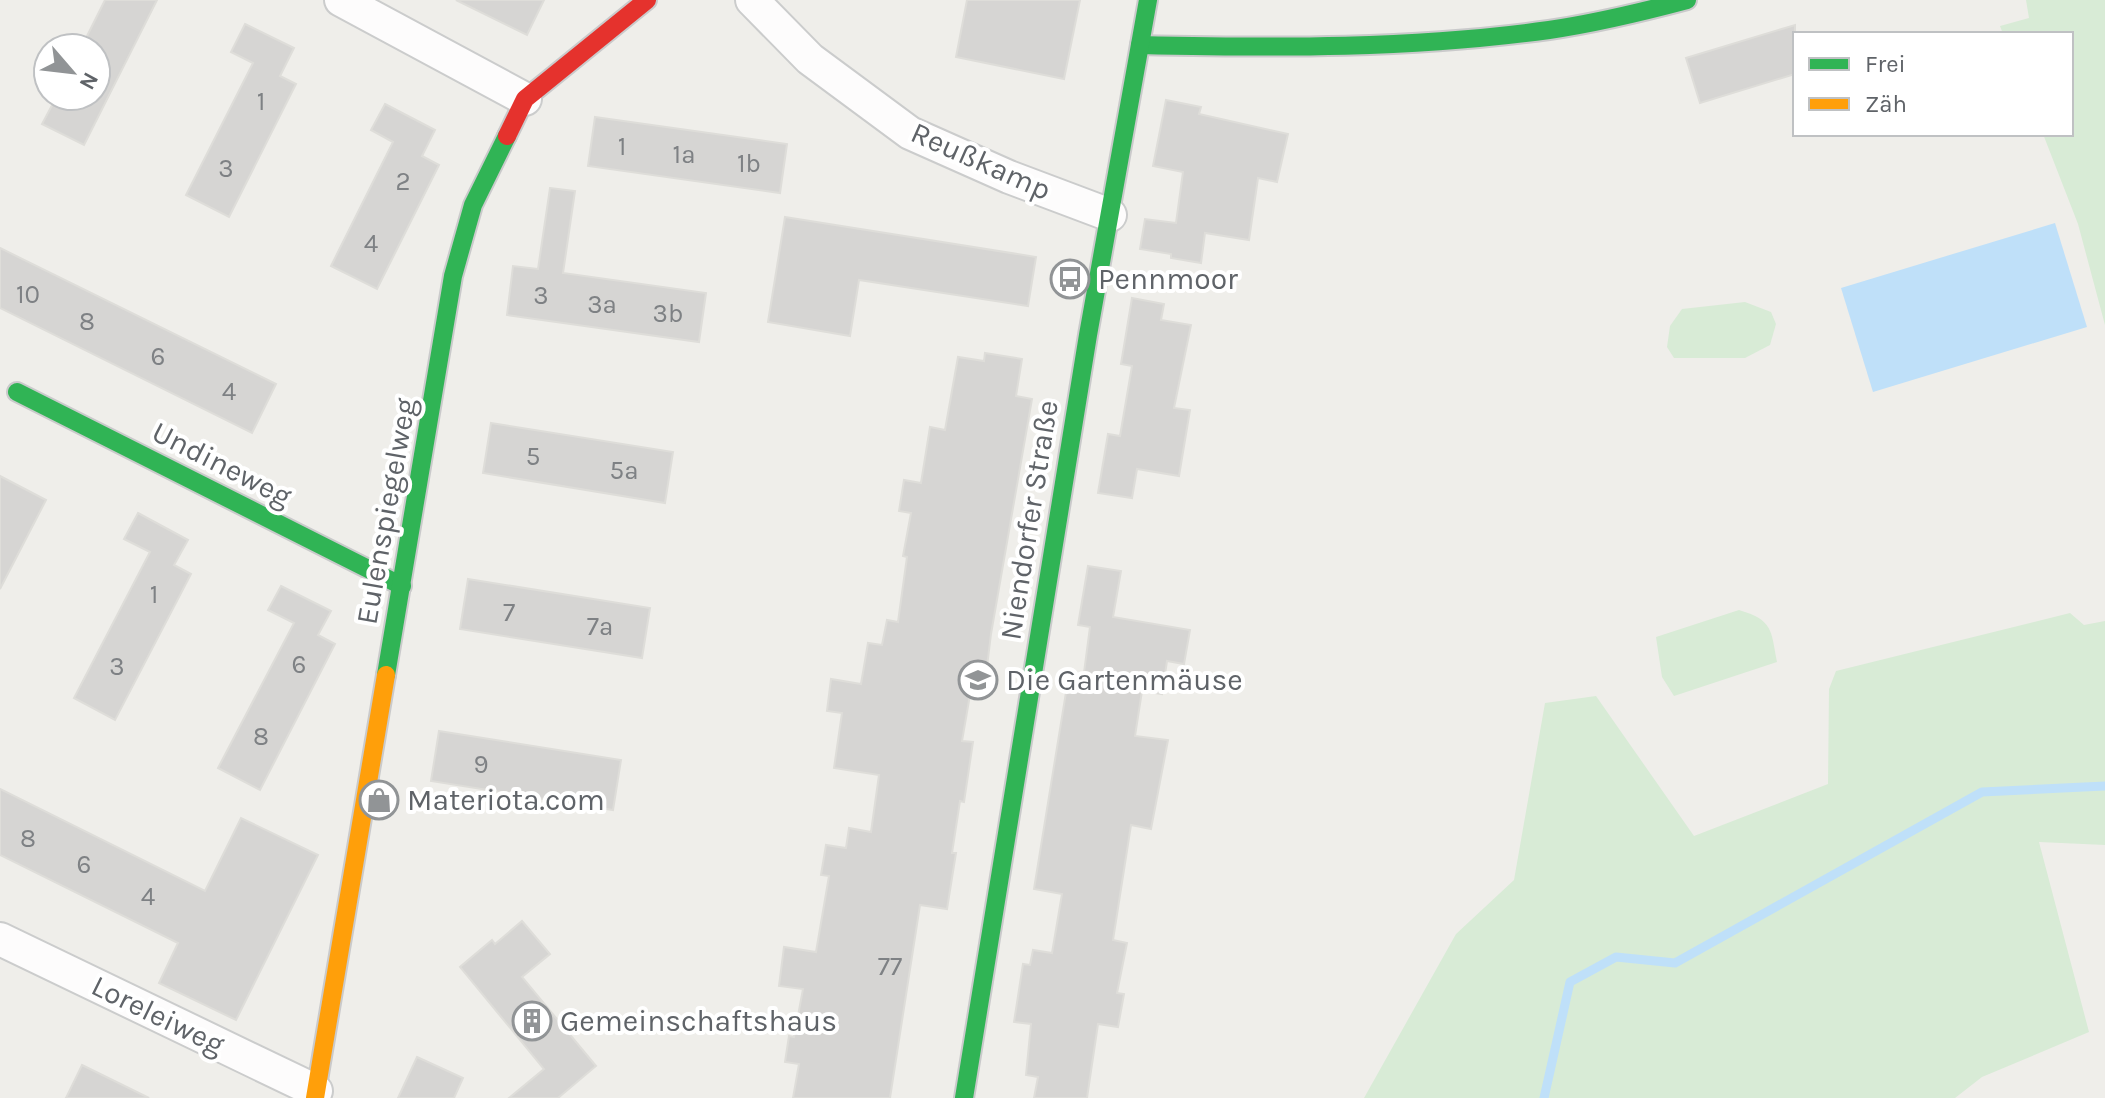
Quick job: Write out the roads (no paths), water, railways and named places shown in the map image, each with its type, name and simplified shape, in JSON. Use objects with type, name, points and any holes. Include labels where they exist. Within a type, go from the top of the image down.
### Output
[{"type":"street","points":[[341,0],[525,99]]},
{"type":"street","name":"Eulenspiegelweg","points":[[316,1095],[453,276],[473,205],[525,99],[647,0]]},
{"type":"street","name":"Reußkamp","points":[[752,0],[810,59],[910,133],[1009,177],[1110,215]]},
{"type":"street","name":"Niendorfer Straße","points":[[964,1098],[1023,723],[1148,0]]},
{"type":"street","points":[[1140,45],[1279,48],[1411,45],[1563,29],[1631,8],[1687,0]]},
{"type":"street","name":"Undineweg","points":[[17,392],[402,586]]},
{"type":"street","name":"Loreleiweg","points":[[0,939],[316,1095]]},
{"type":"water","points":[[2055,223],[2087,327],[1873,392],[1841,288]]},
{"type":"waterway","points":[[1544,1098],[1570,982],[1616,957],[1675,963],[1982,792],[2105,786]]},
{"type":"place","name":"Pennmoor","points":[[1070,279]]},
{"type":"place","name":"Die Gartenmäuse","points":[[978,680]]},
{"type":"place","name":"Materiota.com","points":[[379,800]]},
{"type":"place","name":"Gemeinschaftshaus","points":[[532,1021]]}]
